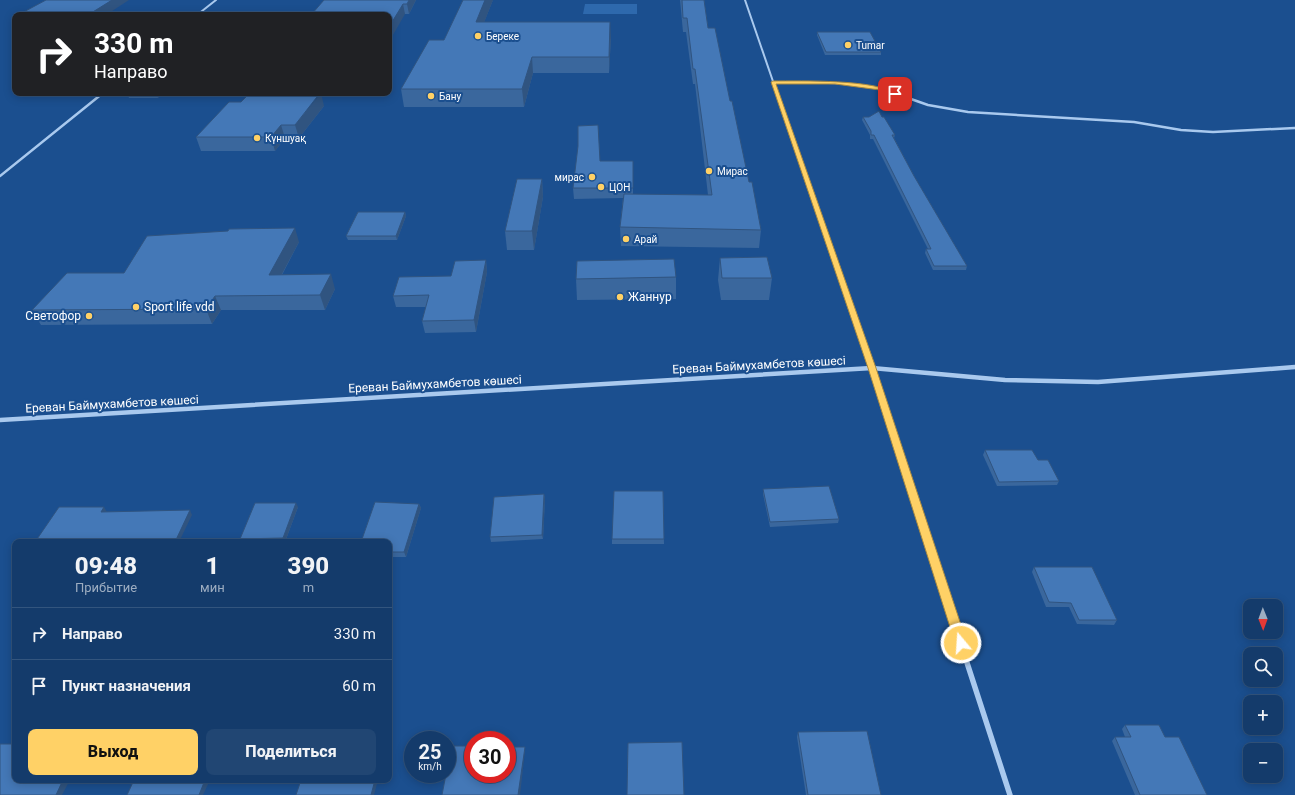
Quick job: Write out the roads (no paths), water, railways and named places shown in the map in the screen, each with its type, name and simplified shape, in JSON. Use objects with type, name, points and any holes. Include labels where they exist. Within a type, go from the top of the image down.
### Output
[{"type":"street","points":[[201,12],[216,0]]},
{"type":"street","points":[[745,0],[872,368],[1010,795]]},
{"type":"street","points":[[773,82],[835,83],[881,89],[928,105],[968,112],[1134,122],[1182,130],[1213,132],[1295,128]]},
{"type":"street","points":[[0,176],[98,96]]},
{"type":"street","name":"Ереван Баймухамбетов көшесі","points":[[0,420],[872,368],[1005,380],[1098,382],[1295,367]]},
{"type":"place","name":"Береке","points":[[478,36]]},
{"type":"place","name":"Tumar","points":[[848,45]]},
{"type":"place","name":"Бану","points":[[431,96]]},
{"type":"place","name":"Күншуақ","points":[[257,138]]},
{"type":"place","name":"Мирас","points":[[709,171]]},
{"type":"place","name":"мирас","points":[[592,177]]},
{"type":"place","name":"ЦОН","points":[[601,187]]},
{"type":"place","name":"Арай","points":[[626,239]]},
{"type":"place","name":"Жаннур","points":[[620,297]]},
{"type":"place","name":"Sport life vdd","points":[[136,307]]},
{"type":"place","name":"Светофор","points":[[89,316]]}]
